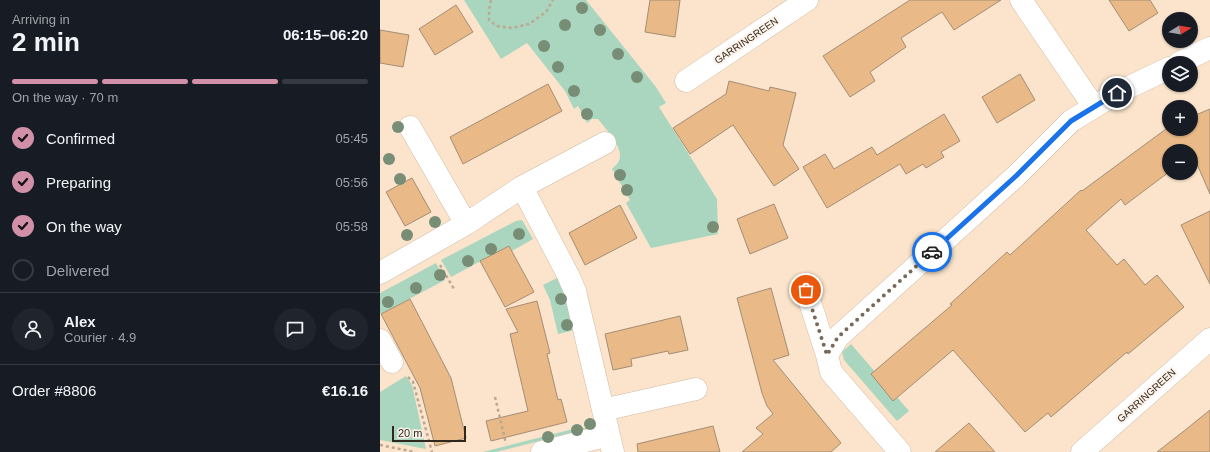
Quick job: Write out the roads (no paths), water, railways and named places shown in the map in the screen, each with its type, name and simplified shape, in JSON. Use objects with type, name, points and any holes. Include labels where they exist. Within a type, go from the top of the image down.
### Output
[{"type":"street","name":"GARRINGREEN","points":[[686,81],[807,0]]},
{"type":"street","points":[[1021,0],[1094,107]]},
{"type":"street","points":[[1193,56],[1210,48]]},
{"type":"street","points":[[827,355],[838,337],[1012,180],[1071,121],[1117,93],[1162,71]]},
{"type":"street","points":[[410,127],[466,224]]},
{"type":"street","points":[[380,273],[418,253],[522,188],[605,143]]},
{"type":"street","points":[[522,188],[575,291],[611,443],[542,452]]},
{"type":"street","points":[[806,290],[831,372],[900,452]]},
{"type":"street","name":"GARRINGREEN","points":[[1082,452],[1210,339]]},
{"type":"street","points":[[380,340],[392,362]]},
{"type":"street","points":[[603,410],[696,389]]}]
